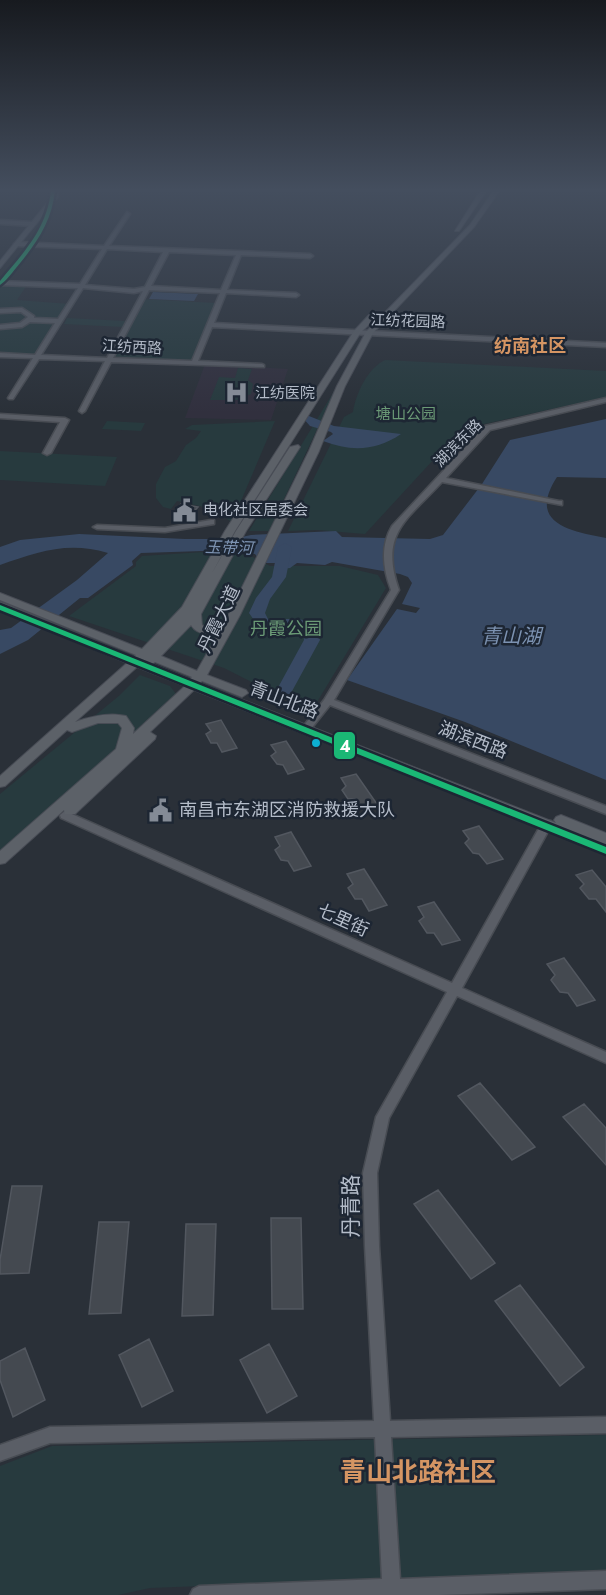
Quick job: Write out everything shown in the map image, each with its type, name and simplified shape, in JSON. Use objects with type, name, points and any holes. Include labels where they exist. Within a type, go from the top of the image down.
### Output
[{"type":"main road","name":"丹霞大道","points":[[0,789],[72,728],[195,614],[236,531],[333,387],[376,318],[426,264]]},
{"type":"main road","name":"丹霞大道","points":[[0,859],[56,812],[121,750],[200,682],[278,532],[311,474],[348,387],[367,332],[376,318],[432,264]]},
{"type":"main road","name":"丹霞大道","points":[[0,783],[100,694],[144,660],[187,609],[219,562]]},
{"type":"main road","name":"丹霞大道","points":[[0,870],[65,815],[182,707],[217,662],[242,616],[262,562]]},
{"type":"main road","points":[[0,596],[53,622]]},
{"type":"main road","points":[[0,605],[53,622]]},
{"type":"main road","points":[[195,614],[197,626],[208,631],[219,628],[234,615]]},
{"type":"main road","name":"青山北路","points":[[53,622],[309,725],[606,838]]},
{"type":"main road","points":[[100,694],[119,668],[112,647],[149,640],[172,625]]},
{"type":"main road","points":[[217,662],[219,678],[235,696]]},
{"type":"main road","points":[[182,707],[200,695],[235,696]]},
{"type":"main road","points":[[72,728],[97,719],[122,719],[128,728],[121,750]]},
{"type":"main road","name":"青山北路","points":[[309,725],[606,849]]},
{"type":"street","points":[[11,398],[39,357],[95,264]]},
{"type":"street","points":[[82,411],[111,360],[159,264]]},
{"type":"street","points":[[194,364],[234,264]]},
{"type":"street","points":[[0,283],[82,286],[134,291],[147,288],[296,295]]},
{"type":"street","points":[[0,311],[28,312],[32,317],[31,320]]},
{"type":"street","points":[[0,327],[15,327],[31,320],[61,321]]},
{"type":"street","name":"江纺花园路","points":[[210,325],[606,345]]},
{"type":"street","name":"江纺西路","points":[[0,355],[262,366]]},
{"type":"street","name":"湖滨东路","points":[[328,701],[395,590],[388,573],[390,536],[488,428],[606,400]]},
{"type":"street","points":[[0,416],[65,420],[47,453]]},
{"type":"street","points":[[441,479],[559,503]]},
{"type":"street","points":[[97,527],[165,530],[211,522]]},
{"type":"street","points":[[309,725],[328,701]]},
{"type":"street","name":"湖滨西路","points":[[328,701],[606,810]]},
{"type":"street","name":"七里街","points":[[65,815],[606,1058]]},
{"type":"street","name":"丹青路","points":[[392,1591],[372,1246],[370,1173],[383,1117],[547,824]]},
{"type":"street","points":[[0,1453],[50,1435],[606,1425]]},
{"type":"street","points":[[199,1595],[392,1591],[606,1580]]},
{"type":"shaded area","name":"江纺医院","points":[[205,364],[288,369],[271,420],[185,418]]},
{"type":"green space","points":[[0,284],[27,285],[17,300],[70,304],[38,356],[0,354]]},
{"type":"green space","points":[[142,299],[216,303],[194,364],[110,360]]},
{"type":"green space","points":[[67,318],[125,321],[123,327],[64,324]]},
{"type":"green space","name":"塘山公园","points":[[385,360],[606,371],[606,397],[480,425],[458,433],[365,534],[317,530],[288,531],[344,417],[353,412],[357,397],[368,375]]},
{"type":"green space","points":[[238,368],[252,369],[248,380],[253,384],[251,394],[237,400],[210,400],[219,377],[235,378]]},
{"type":"green space","points":[[339,383],[269,531],[249,531]]},
{"type":"green space","points":[[107,421],[145,423],[141,431],[102,429]]},
{"type":"green space","points":[[275,421],[232,522],[208,508],[177,501],[171,509],[163,507],[156,498],[156,484],[165,467],[176,461],[186,445],[201,431],[185,429],[192,425]]},
{"type":"green space","points":[[0,451],[117,457],[105,486],[0,480]]},
{"type":"green space","name":"丹霞公园","points":[[204,552],[249,555],[270,566],[340,566],[378,575],[386,588],[311,712],[224,668],[69,616],[136,566],[136,562],[142,556]]},
{"type":"green space","points":[[140,675],[170,686],[176,694],[52,809],[0,852],[0,794],[120,695]]},
{"type":"green space","points":[[606,1435],[606,1571],[150,1588],[118,1595],[0,1595],[0,1466],[52,1446]]},
{"type":"water","points":[[153,292],[198,294],[194,301],[149,299]]},
{"type":"water","points":[[304,414],[334,426],[401,434],[373,447],[353,448],[333,445],[323,441],[333,434],[310,426],[302,417]]},
{"type":"water","name":"青山湖","points":[[606,419],[606,478],[557,477],[549,493],[547,505],[550,515],[566,528],[606,538],[606,780],[465,722],[347,680],[397,609],[416,613],[420,608],[402,604],[412,583],[408,577],[400,574],[332,562],[325,565],[297,563],[290,568],[280,569],[277,563],[262,563],[255,554],[203,551],[141,553],[132,561],[133,565],[88,598],[80,598],[28,640],[0,654],[0,630],[11,628],[77,580],[108,553],[66,548],[40,552],[0,565],[0,547],[20,540],[79,534],[233,539],[251,535],[336,531],[342,537],[430,539],[443,535],[482,484],[510,440]]},
{"type":"building","name":"电化社区居委会","points":[[181,504],[198,507],[189,517],[173,514]]},
{"type":"building","points":[[221,720],[237,748],[222,752],[217,743],[211,743],[206,734],[211,731],[206,724]]},
{"type":"building","points":[[286,741],[304,769],[288,774],[283,765],[277,764],[271,756],[276,752],[271,745]]},
{"type":"building","points":[[356,774],[377,804],[361,809],[355,799],[348,799],[342,790],[346,786],[341,778]]},
{"type":"building","points":[[479,826],[503,859],[487,864],[465,843],[469,839],[463,831]]},
{"type":"building","points":[[291,832],[311,866],[294,871],[288,861],[281,860],[275,850],[280,846],[275,837]]},
{"type":"building","points":[[364,869],[387,905],[369,911],[362,899],[355,899],[348,888],[353,884],[347,874]]},
{"type":"building","points":[[592,870],[606,887],[606,912],[596,899],[589,899],[580,888],[584,884],[576,875]]},
{"type":"building","points":[[434,902],[460,940],[442,945],[434,933],[427,933],[419,921],[424,917],[418,907]]},
{"type":"building","points":[[564,958],[595,1000],[577,1006],[568,993],[560,992],[551,980],[555,975],[547,964]]},
{"type":"building","points":[[480,1083],[535,1147],[512,1160],[458,1096]]},
{"type":"building","points":[[584,1104],[606,1128],[606,1165],[563,1117]]},
{"type":"building","points":[[12,1186],[42,1186],[29,1273],[0,1274],[0,1260]]},
{"type":"building","points":[[438,1190],[495,1263],[471,1279],[414,1204]]},
{"type":"building","points":[[271,1218],[301,1218],[303,1309],[272,1309]]},
{"type":"building","points":[[99,1222],[129,1222],[121,1313],[89,1314]]},
{"type":"building","points":[[186,1224],[216,1224],[213,1315],[182,1316]]},
{"type":"building","points":[[520,1285],[584,1367],[560,1386],[495,1301]]},
{"type":"building","points":[[149,1339],[173,1391],[142,1407],[119,1355]]},
{"type":"building","points":[[269,1344],[297,1396],[267,1413],[240,1360]]},
{"type":"building","points":[[25,1348],[45,1400],[13,1417],[0,1380],[0,1361]]},
{"type":"waterway","points":[[283,693],[312,640],[310,629],[300,624],[263,623],[257,613],[263,598],[279,577],[285,547]]},
{"type":"transit line","name":"4","points":[[0,284],[16,264]]},
{"type":"transit line","name":"4","points":[[0,607],[606,851]]},
{"type":"place","name":"江纺医院","points":[[237,393]]},
{"type":"place","name":"电化社区居委会","points":[[185,510]]},
{"type":"place","name":"南昌市东湖区消防救援大队","points":[[161,810]]},
{"type":"district","name":"纺南社区","points":[[530,346]]},
{"type":"district","name":"青山北路社区","points":[[418,1472]]},
{"type":"water label","name":"玉带河","points":[[229,547]]}]
